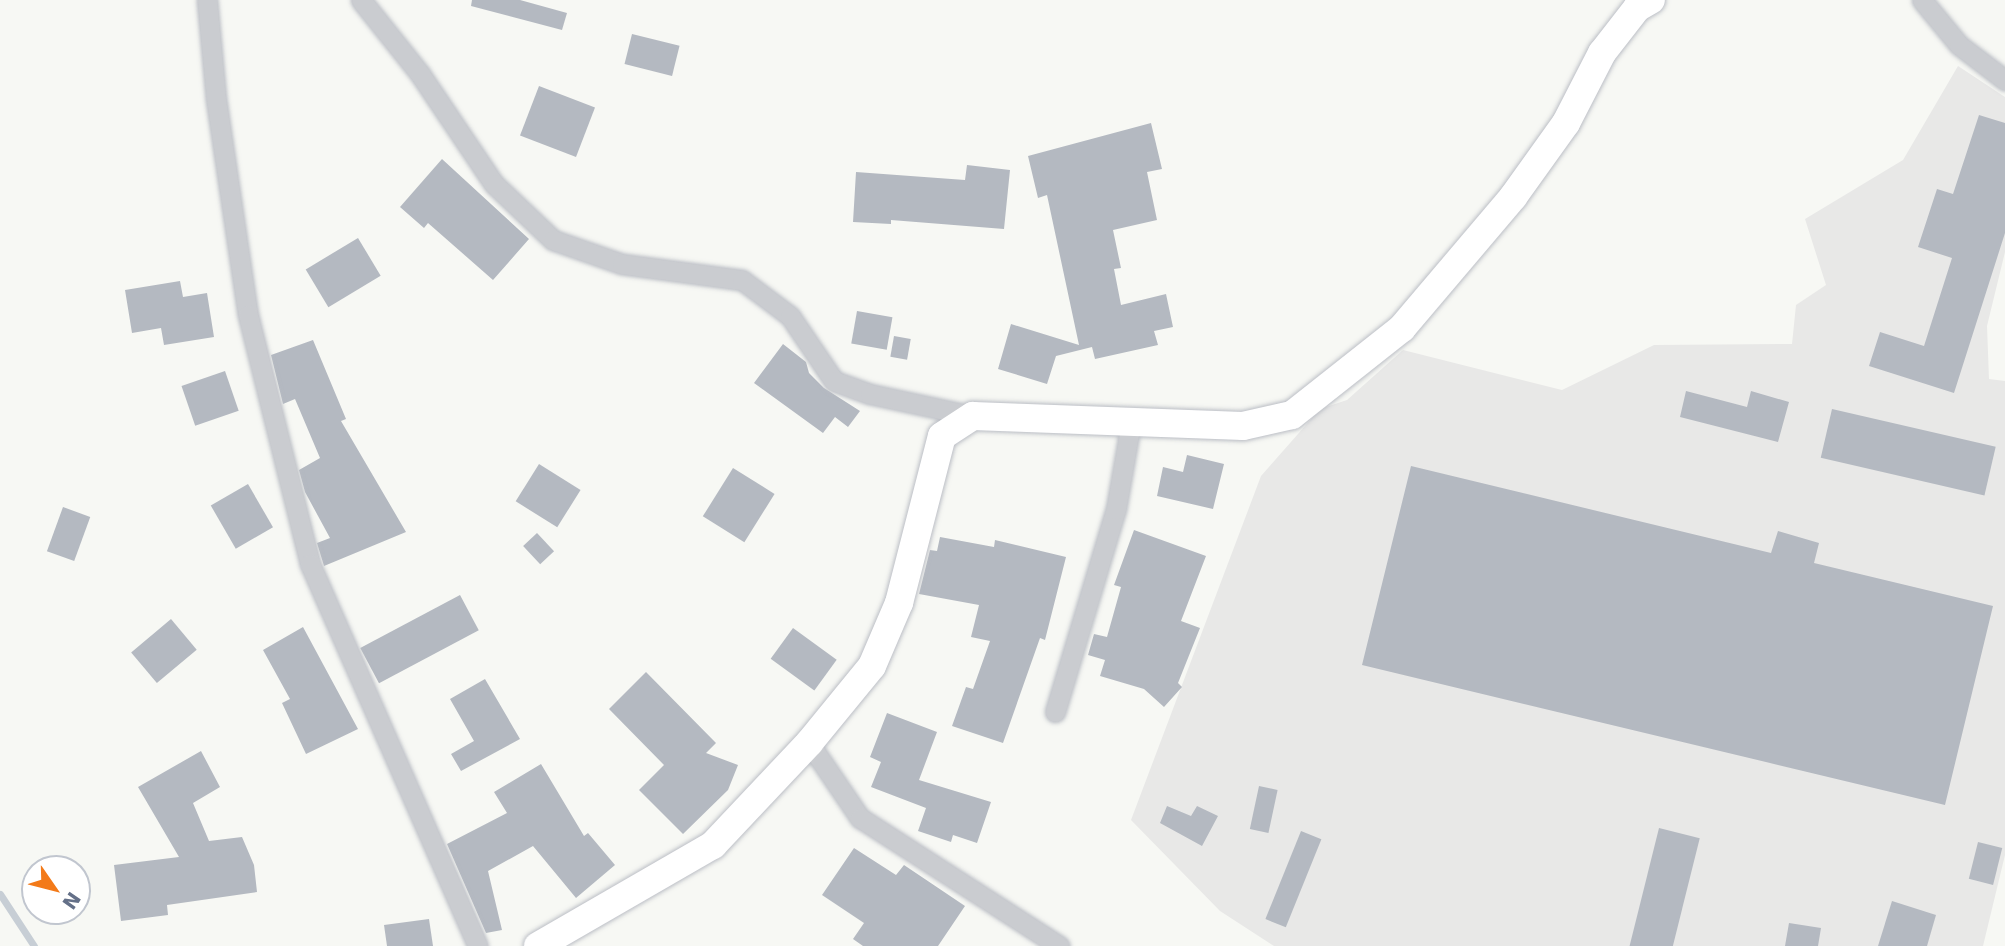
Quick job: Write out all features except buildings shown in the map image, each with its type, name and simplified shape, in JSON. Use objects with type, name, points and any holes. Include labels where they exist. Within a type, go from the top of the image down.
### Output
[{"type":"street","points":[[207,0],[216,99],[248,315],[310,564],[478,946]]},
{"type":"street","points":[[361,0],[420,74],[494,184],[553,240],[622,264],[742,280],[790,316],[834,381],[870,394],[973,416],[1243,426],[1292,415],[1402,328],[1513,197],[1566,123],[1602,53],[1637,8],[1651,0]]},
{"type":"street","points":[[1922,0],[1959,45],[2005,80]]},
{"type":"street","points":[[538,946],[713,845],[808,743],[872,666],[899,603],[942,436],[973,416]]},
{"type":"street","points":[[1055,712],[1116,509],[1132,422]]},
{"type":"street","points":[[808,743],[860,818],[1059,946]]},
{"type":"shaded area","points":[[1958,66],[2005,97],[2005,252],[1987,326],[1989,379],[2005,381],[2005,855],[1983,946],[1274,946],[1220,911],[1131,820],[1261,476],[1320,409],[1347,400],[1403,350],[1562,390],[1654,345],[1792,344],[1796,305],[1826,285],[1805,219],[1903,160]]},
{"type":"waterway","points":[[0,894],[34,946]]}]
